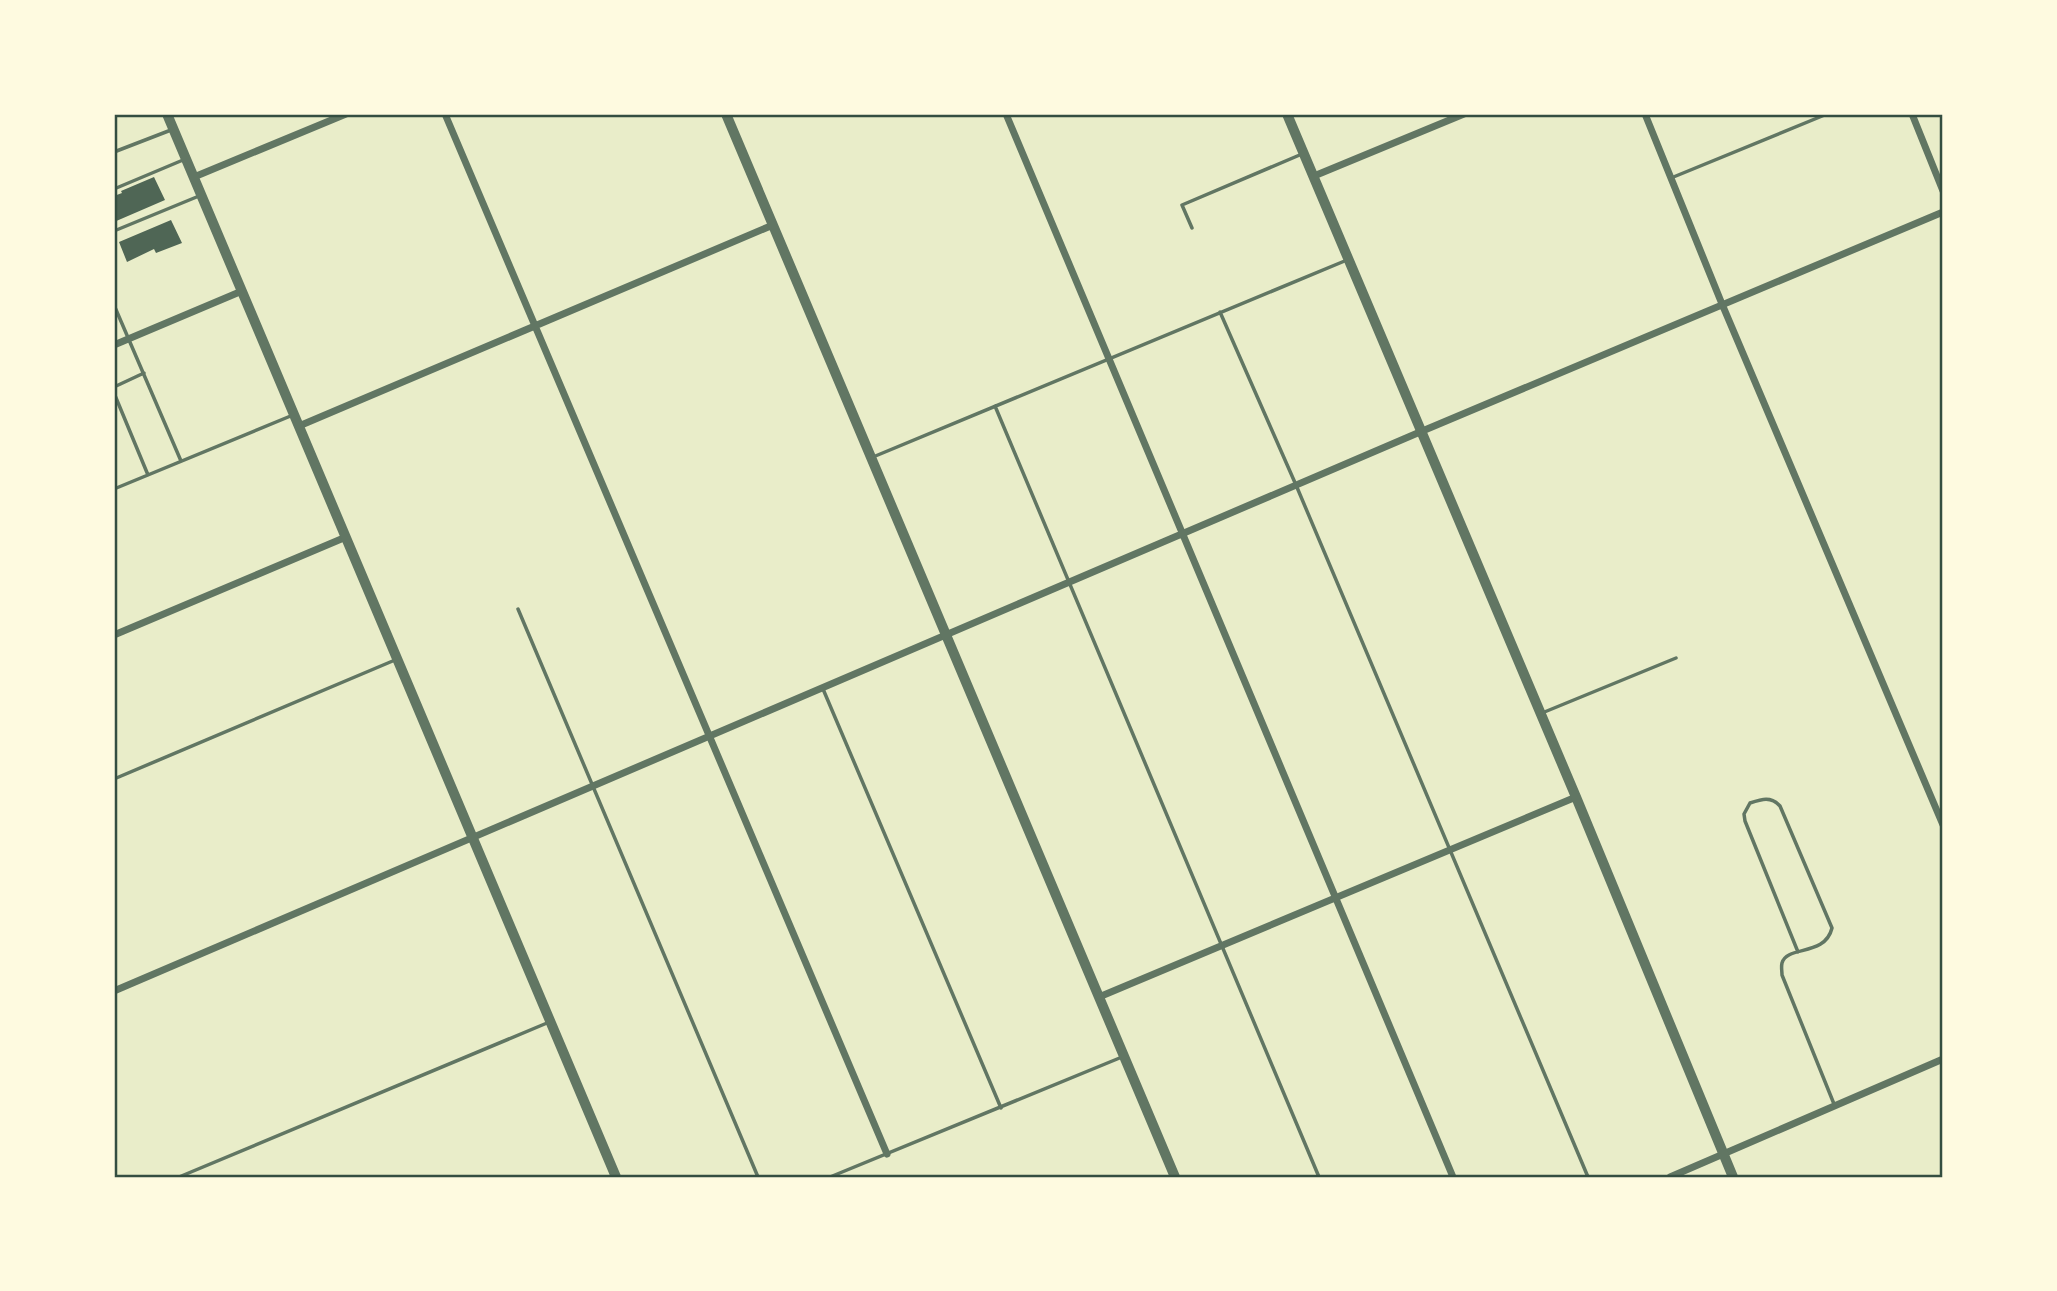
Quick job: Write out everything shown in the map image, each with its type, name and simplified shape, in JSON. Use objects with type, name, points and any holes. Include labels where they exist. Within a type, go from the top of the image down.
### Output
[{"type":"street","points":[[167,114],[616,1177]]},
{"type":"street","points":[[194,177],[346,114]]},
{"type":"street","points":[[445,114],[887,1154]]},
{"type":"street","points":[[726,114],[1124,1056],[1172,1176]]},
{"type":"street","points":[[1006,114],[1454,1177]]},
{"type":"street","points":[[1287,114],[1576,797],[1733,1177]]},
{"type":"street","points":[[1314,176],[1464,114]]},
{"type":"street","points":[[1645,114],[1722,304],[1943,825]]},
{"type":"street","points":[[1912,114],[1943,191]]},
{"type":"street","points":[[114,991],[1420,432],[1943,212]]},
{"type":"street","points":[[299,426],[773,225]]},
{"type":"street","points":[[114,345],[242,291]]},
{"type":"street","points":[[114,635],[346,537]]},
{"type":"street","points":[[1099,997],[1576,797]]},
{"type":"street","points":[[1670,1177],[1943,1059]]},
{"type":"lane","points":[[1671,178],[1827,114]]},
{"type":"lane","points":[[114,152],[173,129]]},
{"type":"lane","points":[[1192,228],[1182,205],[1304,153]]},
{"type":"lane","points":[[114,189],[186,159]]},
{"type":"lane","points":[[114,231],[201,195]]},
{"type":"lane","points":[[871,458],[1349,259]]},
{"type":"lane","points":[[114,305],[181,461]]},
{"type":"lane","points":[[1220,312],[1451,849],[1588,1177]]},
{"type":"lane","points":[[114,387],[144,373]]},
{"type":"lane","points":[[114,393],[148,474]]},
{"type":"lane","points":[[995,406],[1319,1177]]},
{"type":"lane","points":[[114,489],[294,414]]},
{"type":"lane","points":[[518,609],[758,1177]]},
{"type":"lane","points":[[1540,714],[1676,658]]},
{"type":"lane","points":[[114,779],[397,660]]},
{"type":"lane","points":[[822,687],[1001,1108]]},
{"type":"lane","points":[[1798,952],[1745,821],[1744,814],[1750,803],[1764,798],[1775,800],[1780,806],[1832,928],[1830,938],[1824,943],[1786,957],[1782,963],[1782,975],[1835,1106]]},
{"type":"lane","points":[[179,1177],[549,1022]]},
{"type":"lane","points":[[830,1177],[1124,1056]]},
{"type":"building","points":[[154,177],[165,200],[114,222],[114,196]]},
{"type":"building","points":[[171,220],[182,243],[156,253],[154,249],[127,262],[119,242]]}]
